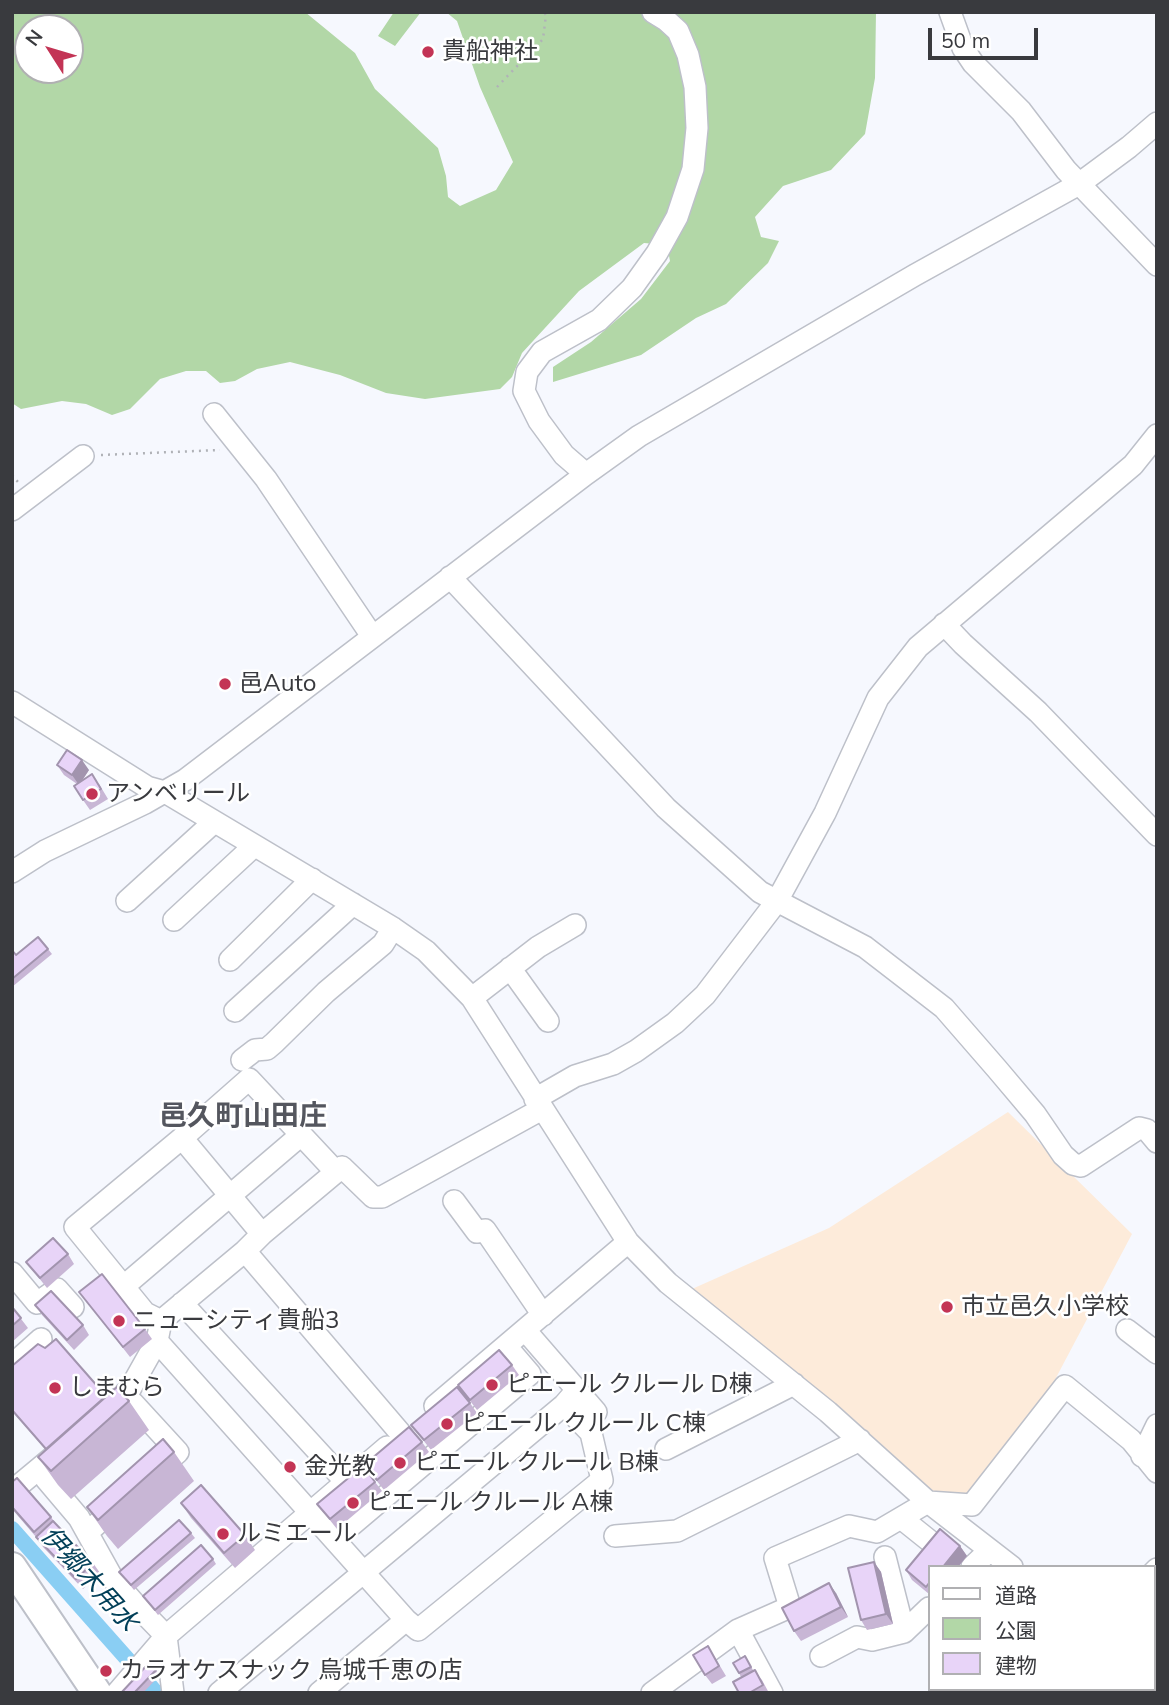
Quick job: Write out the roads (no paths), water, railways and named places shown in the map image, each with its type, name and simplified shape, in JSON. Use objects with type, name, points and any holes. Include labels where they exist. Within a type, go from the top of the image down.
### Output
[{"type":"main road","points":[[12,1567],[97,1693]]},
{"type":"street","points":[[586,474],[564,456],[539,421],[524,391],[527,372],[542,352],[599,320],[632,288],[657,253],[677,217],[693,169],[697,128],[695,88],[688,55],[678,31],[653,12]]},
{"type":"street","points":[[950,12],[963,48],[973,63],[1021,111],[1079,184],[1157,265]]},
{"type":"street","points":[[12,872],[45,851],[185,780],[586,474],[670,416],[1079,184],[1120,155],[1157,123]]},
{"type":"street","points":[[214,414],[266,479],[372,636]]},
{"type":"street","points":[[173,1693],[166,1636],[113,1578],[88,1532],[46,1479],[130,1389],[159,1331],[182,1303],[342,1167],[373,1197],[382,1197],[539,1104],[575,1076],[613,1064],[675,1023],[705,995],[777,901],[825,813],[878,698],[918,647],[990,584],[1062,528],[1133,465],[1157,435]]},
{"type":"street","points":[[12,510],[83,456]]},
{"type":"street","points":[[450,578],[666,808],[760,892],[865,947],[944,1008],[1035,1114],[1063,1155],[1073,1164],[1081,1166],[1139,1128],[1147,1130],[1157,1142]]},
{"type":"street","points":[[944,624],[1031,705],[1157,835]]},
{"type":"street","points":[[12,702],[147,787],[165,792],[393,928],[426,951],[472,998],[628,1242],[668,1283],[860,1440],[928,1503],[1009,1565]]},
{"type":"street","points":[[127,901],[214,822]]},
{"type":"street","points":[[174,920],[254,846]]},
{"type":"street","points":[[230,960],[312,879]]},
{"type":"street","points":[[235,1011],[353,904]]},
{"type":"street","points":[[472,998],[538,947],[575,925]]},
{"type":"street","points":[[242,1060],[255,1050],[267,1049],[274,1043],[326,992],[383,944],[393,928]]},
{"type":"street","points":[[510,968],[548,1021]]},
{"type":"street","points":[[336,1172],[249,1079],[75,1227],[312,1513],[406,1620],[418,1630],[602,1480],[592,1433],[525,1330]]},
{"type":"street","points":[[123,1287],[301,1135]]},
{"type":"street","points":[[182,1138],[262,1234]]},
{"type":"street","points":[[454,1201],[477,1232],[485,1230],[542,1315]]},
{"type":"street","points":[[117,1693],[166,1636],[628,1242]]},
{"type":"street","points":[[245,1251],[402,1435]]},
{"type":"street","points":[[12,1273],[37,1303],[57,1289],[73,1307]]},
{"type":"street","points":[[182,1303],[346,1482]]},
{"type":"street","points":[[1127,1330],[1157,1353]]},
{"type":"street","points":[[12,1365],[41,1339]]},
{"type":"street","points":[[335,1539],[530,1374],[506,1346]]},
{"type":"street","points":[[666,1449],[793,1384]]},
{"type":"street","points":[[652,1693],[738,1630],[790,1607],[775,1558],[849,1526],[877,1532],[928,1503],[972,1505],[1065,1387],[1130,1440],[1157,1472]]},
{"type":"street","points":[[571,1397],[596,1412]]},
{"type":"street","points":[[219,1693],[571,1397]]},
{"type":"street","points":[[12,1490],[134,1403],[178,1452],[88,1532]]},
{"type":"street","points":[[1142,1456],[1157,1425]]},
{"type":"street","points":[[615,1536],[677,1531],[860,1440]]},
{"type":"street","points":[[901,1518],[936,1545]]},
{"type":"street","points":[[974,1565],[990,1550]]},
{"type":"street","points":[[885,1557],[904,1632]]},
{"type":"street","points":[[821,1656],[857,1637],[872,1640],[904,1632],[928,1609]]},
{"type":"street","points":[[319,1693],[406,1620]]},
{"type":"street","points":[[738,1630],[772,1693]]},
{"type":"waterway","name":"伊郷木用水","points":[[12,1529],[129,1661]]},
{"type":"waterway","name":"伊郷木用水","points":[[145,1680],[156,1693]]},
{"type":"place","name":"貴船神社","points":[[428,52]]},
{"type":"place","name":"邑Auto","points":[[225,684]]},
{"type":"place","name":"アンベリール","points":[[92,794]]},
{"type":"place","name":"市立邑久小学校","points":[[947,1307]]},
{"type":"place","name":"ニューシティ貴船3","points":[[119,1321]]},
{"type":"place","name":"ピエール クルール D棟","points":[[492,1385]]},
{"type":"place","name":"しまむら","points":[[55,1388]]},
{"type":"place","name":"ピエール クルール C棟","points":[[447,1424]]},
{"type":"place","name":"ピエール クルール B棟","points":[[400,1463]]},
{"type":"place","name":"金光教","points":[[290,1467]]},
{"type":"place","name":"ピエール クルール A棟","points":[[353,1503]]},
{"type":"place","name":"ルミエール","points":[[223,1534]]},
{"type":"place","name":"カラオケスナック 烏城千恵の店","points":[[106,1671]]},
{"type":"district","name":"邑久町山田庄","points":[[243,1117]]}]
